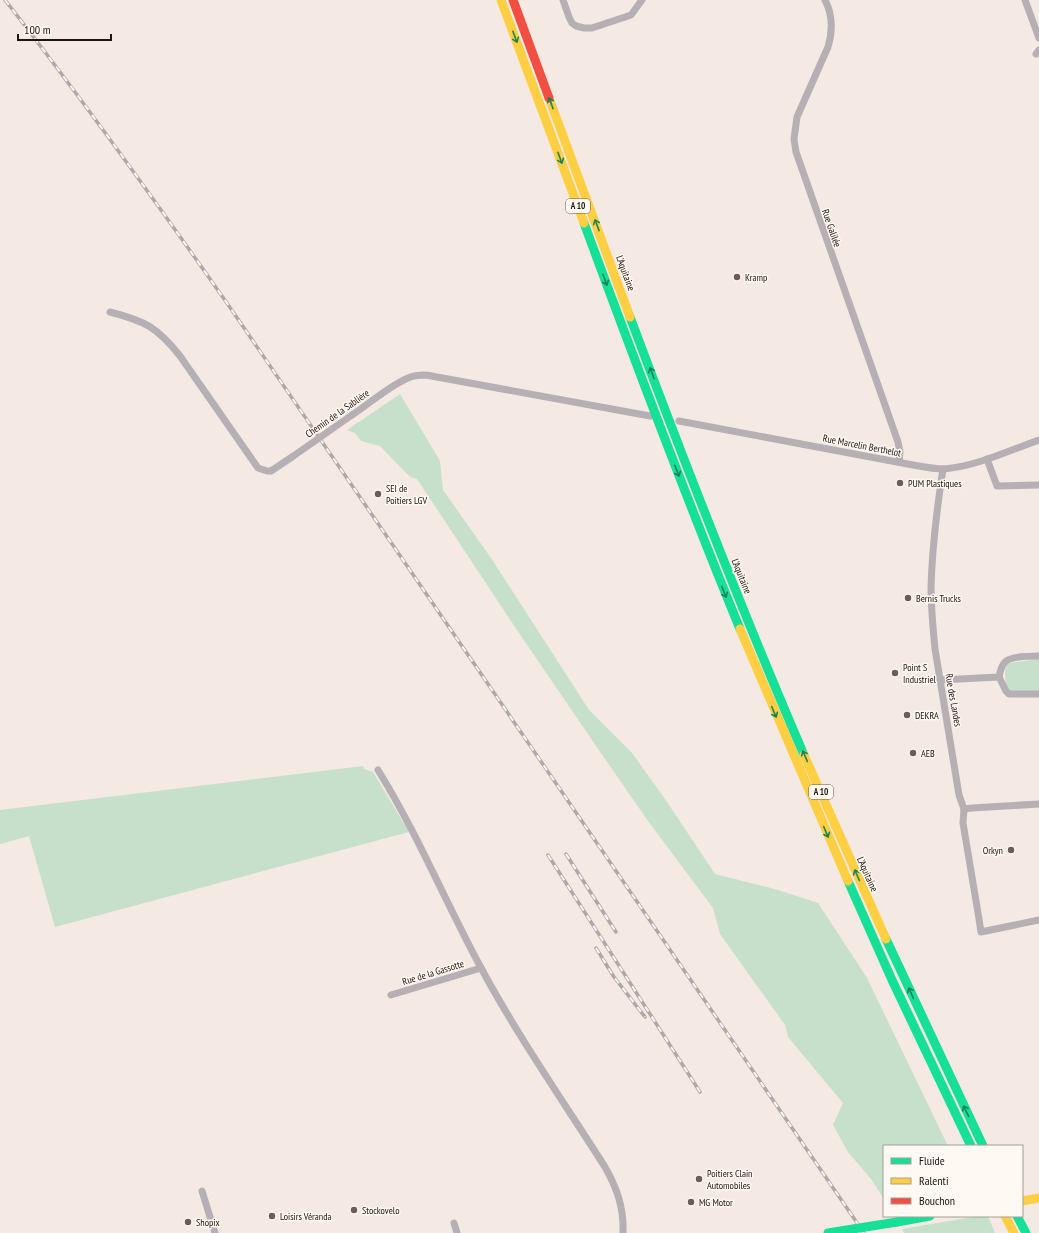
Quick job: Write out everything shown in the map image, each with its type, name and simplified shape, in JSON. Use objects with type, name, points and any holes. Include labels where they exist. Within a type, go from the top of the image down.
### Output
[{"type":"main road","name":"A 10","points":[[501,0],[654,412],[718,577],[840,864],[892,980],[971,1145]]},
{"type":"main road","name":"L'Aquitaine","points":[[513,0],[656,384],[743,608],[844,846],[918,1009],[983,1145]]},
{"type":"main road","points":[[1023,1201],[1039,1198]]},
{"type":"main road","points":[[828,1233],[924,1217]]},
{"type":"main road","points":[[1019,1219],[1026,1233]]},
{"type":"street","points":[[563,0],[572,23],[576,26],[584,28],[592,28],[631,15],[642,0]]},
{"type":"street","name":"Rue Galilée","points":[[825,0],[829,7],[831,17],[831,37],[797,116],[794,139],[796,152],[898,442],[900,452],[899,462]]},
{"type":"street","points":[[1025,0],[1039,38]]},
{"type":"street","name":"Chemin de la Sablière","points":[[110,312],[142,322],[168,341],[258,468],[267,471],[271,471],[388,390],[407,378],[416,375],[426,375],[650,416]]},
{"type":"street","name":"Rue Marcelin Berthelot","points":[[679,421],[928,468],[943,469],[961,467],[1039,440]]},
{"type":"street","points":[[987,459],[997,486],[1039,486]]},
{"type":"street","name":"Rue des Landes","points":[[943,469],[935,522],[931,588],[934,642],[959,795],[964,809],[963,823],[982,932],[1039,920]]},
{"type":"street","points":[[1039,656],[1012,658],[1006,660],[999,677],[1009,694],[1039,694]]},
{"type":"street","points":[[940,680],[999,677]]},
{"type":"street","points":[[378,770],[410,826],[451,911],[481,968],[613,1181],[622,1209],[623,1233]]},
{"type":"street","points":[[964,809],[1039,804]]},
{"type":"street","name":"Rue de la Gassotte","points":[[390,995],[481,968]]},
{"type":"street","points":[[202,1191],[215,1233]]},
{"type":"street","points":[[454,1223],[457,1233]]},
{"type":"green space","points":[[400,394],[440,461],[443,490],[491,558],[589,710],[632,753],[715,874],[775,889],[818,903],[867,978],[948,1145],[883,1145],[883,1197],[871,1179],[848,1152],[833,1125],[843,1103],[788,1037],[785,1025],[720,934],[713,908],[648,821],[594,743],[417,479],[410,477],[380,446],[361,441],[355,433],[347,430]]},
{"type":"green space","points":[[1039,659],[1039,692],[1015,692],[1008,690],[1006,687],[1005,670],[1008,663]]},
{"type":"green space","points":[[363,766],[364,769],[373,772],[409,832],[55,927],[29,836],[0,844],[0,810]]},
{"type":"green space","points":[[973,1217],[988,1217],[995,1233],[904,1233],[902,1229]]},
{"type":"railway","points":[[5,0],[63,75],[229,306],[864,1233]]},
{"type":"railway","points":[[566,854],[616,932]]},
{"type":"railway","points":[[548,855],[700,1092]]},
{"type":"railway","points":[[596,948],[614,977],[645,1017]]},
{"type":"traffic: fast","points":[[584,223],[660,427],[740,629]]},
{"type":"traffic: fast","points":[[630,317],[714,537],[804,755]]},
{"type":"traffic: fast","points":[[848,881],[892,980],[971,1145]]},
{"type":"traffic: fast","points":[[886,939],[983,1145]]},
{"type":"traffic: fast","points":[[897,1222],[924,1217]]},
{"type":"traffic: fast","points":[[1018,1217],[1026,1233]]},
{"type":"traffic: fast","points":[[828,1233],[897,1222]]},
{"type":"traffic: slow","points":[[501,0],[584,223]]},
{"type":"traffic: slow","points":[[549,98],[630,317]]},
{"type":"traffic: slow","points":[[740,629],[848,881]]},
{"type":"traffic: slow","points":[[804,755],[886,939]]},
{"type":"traffic: slow","points":[[1023,1201],[1039,1198]]},
{"type":"traffic: slow","points":[[1006,1217],[1014,1233]]},
{"type":"traffic: jam","points":[[513,0],[549,98]]},
{"type":"place","name":"Kramp","points":[[737,277]]},
{"type":"place","name":"PUM Plastiques","points":[[900,483]]},
{"type":"place","name":"SEI de Poitiers LGV","points":[[378,494]]},
{"type":"place","name":"Bernis Trucks","points":[[908,598]]},
{"type":"place","name":"Point S Industriel","points":[[895,673]]},
{"type":"place","name":"DEKRA","points":[[907,715]]},
{"type":"place","name":"AEB","points":[[913,753]]},
{"type":"place","name":"Orkyn","points":[[1011,850]]},
{"type":"place","name":"Poitiers Clain Automobiles","points":[[699,1179]]},
{"type":"place","name":"MG Motor","points":[[691,1202]]},
{"type":"place","name":"Stockovelo","points":[[354,1210]]},
{"type":"place","name":"Loisirs Véranda","points":[[272,1216]]},
{"type":"place","name":"Shopix","points":[[188,1222]]}]
